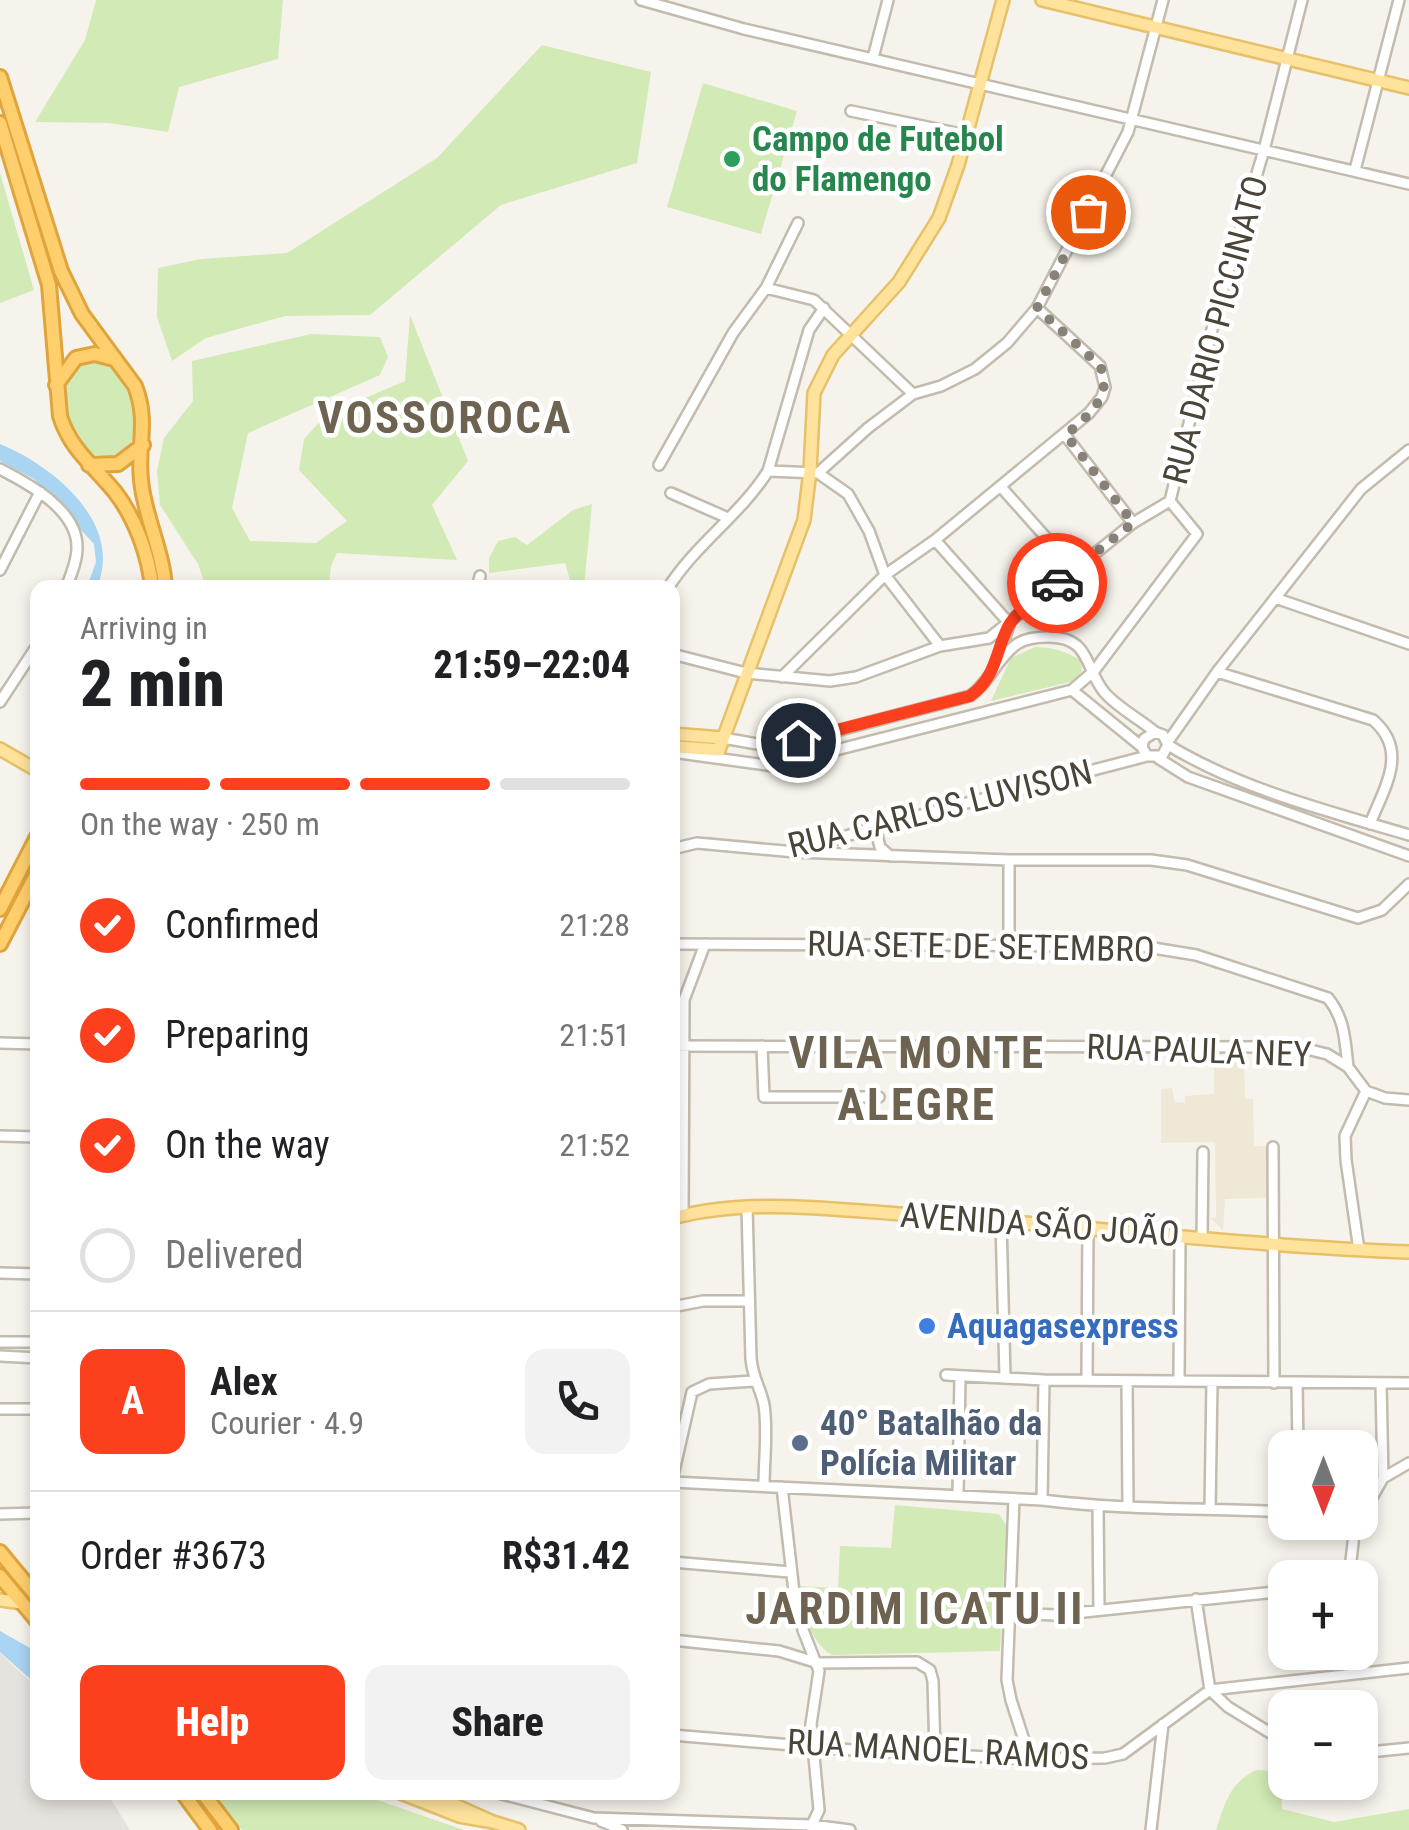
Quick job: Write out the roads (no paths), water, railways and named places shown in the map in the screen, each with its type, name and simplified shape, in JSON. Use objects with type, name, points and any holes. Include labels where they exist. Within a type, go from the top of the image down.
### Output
[{"type":"highway","points":[[0,77],[60,271],[82,314],[135,386],[140,399],[145,428],[141,482],[164,580]]},
{"type":"highway","points":[[0,123],[48,285],[56,384],[65,434],[127,510],[151,580]]},
{"type":"highway","points":[[56,384],[76,358],[95,354],[114,359]]},
{"type":"highway","points":[[89,465],[118,464],[143,445]]},
{"type":"highway","points":[[0,908],[30,852]]},
{"type":"highway","points":[[0,944],[30,885]]},
{"type":"highway","points":[[2,1555],[30,1588]]},
{"type":"highway","points":[[0,1577],[30,1612]]},
{"type":"highway","points":[[188,1800],[210,1830]]},
{"type":"highway","points":[[208,1800],[231,1830]]},
{"type":"main road","points":[[680,747],[719,750],[804,520],[814,472],[814,392],[832,355],[920,252],[950,191],[1003,0]]},
{"type":"main road","points":[[1042,0],[1409,88]]},
{"type":"main road","points":[[680,735],[722,738]]},
{"type":"main road","points":[[0,749],[30,767]]},
{"type":"main road","points":[[25,862],[30,866]]},
{"type":"main road","name":"AVENIDA SÃO JOÃO","points":[[680,1217],[747,1207],[1000,1220],[1180,1238],[1409,1252]]},
{"type":"main road","points":[[0,1577],[2,1555]]},
{"type":"main road","points":[[0,1600],[22,1603]]},
{"type":"main road","points":[[434,1800],[519,1830]]},
{"type":"street","points":[[640,0],[744,29],[1409,184]]},
{"type":"street","points":[[873,58],[888,0]]},
{"type":"street","points":[[814,472],[913,394],[976,369],[1037,308],[1133,119],[1163,0]]},
{"type":"street","name":"RUA DARIO PICCINATO","points":[[1010,623],[1133,523],[1170,501],[1235,242],[1264,150],[1302,0]]},
{"type":"street","points":[[1355,170],[1399,0]]},
{"type":"street","points":[[850,111],[966,136]]},
{"type":"street","points":[[659,465],[734,333],[766,288],[798,223]]},
{"type":"street","points":[[766,288],[814,300],[913,394]]},
{"type":"street","points":[[673,580],[768,471],[809,330],[824,308]]},
{"type":"street","points":[[782,677],[885,575],[1066,435],[1102,397],[1105,387],[1100,366],[1037,308]]},
{"type":"street","points":[[1066,435],[1133,523]]},
{"type":"street","points":[[1149,754],[1165,753],[1180,720],[1361,489],[1409,450]]},
{"type":"street","points":[[0,469],[40,492],[75,532],[78,548],[68,580]]},
{"type":"street","points":[[768,471],[814,472],[848,494],[869,532],[885,575],[940,646]]},
{"type":"street","points":[[1001,487],[1074,569]]},
{"type":"street","points":[[0,570],[40,492]]},
{"type":"street","points":[[671,493],[728,518]]},
{"type":"street","points":[[680,752],[773,766],[1072,690],[1094,671],[1197,534],[1170,501]]},
{"type":"street","points":[[935,540],[1010,623]]},
{"type":"street","points":[[479,580],[480,576]]},
{"type":"street","points":[[1275,598],[1409,644]]},
{"type":"street","points":[[680,656],[746,673],[830,680],[856,676],[940,646],[989,638],[1010,623]]},
{"type":"street","points":[[722,738],[764,746],[786,744],[970,696],[984,686],[994,668],[1010,623]]},
{"type":"street","points":[[994,668],[1016,645],[1030,638],[1052,637],[1077,644],[1106,694],[1168,744],[1235,777],[1409,835]]},
{"type":"street","points":[[0,702],[30,656]]},
{"type":"street","points":[[1217,672],[1373,720],[1386,731],[1393,744],[1393,764],[1370,824]]},
{"type":"street","points":[[1072,690],[1149,754],[1188,777],[1409,856]]},
{"type":"street","points":[[906,733],[898,726],[908,712]]},
{"type":"street","points":[[1149,754],[1144,738],[1180,720]]},
{"type":"street","name":"RUA CARLOS LUVISON","points":[[680,847],[697,843],[795,852],[1149,754]]},
{"type":"street","points":[[875,827],[880,846],[890,856]]},
{"type":"street","points":[[795,852],[1187,864],[1358,918],[1382,910],[1409,884]]},
{"type":"street","points":[[1009,860],[1009,944]]},
{"type":"street","name":"RUA SETE DE SETEMBRO","points":[[680,944],[1009,944],[1177,950],[1328,998],[1344,1026],[1348,1068]]},
{"type":"street","points":[[680,1031],[684,1000],[705,944]]},
{"type":"street","points":[[0,1043],[30,1044]]},
{"type":"street","name":"RUA PAULA NEY","points":[[680,1046],[1298,1047],[1327,1054],[1348,1068],[1366,1091]]},
{"type":"street","points":[[762,1046],[764,1097],[879,1097]]},
{"type":"street","points":[[680,1079],[684,1146],[680,1193]]},
{"type":"street","points":[[1359,1250],[1345,1136],[1366,1091],[1409,1100]]},
{"type":"street","points":[[0,1136],[30,1137]]},
{"type":"street","points":[[680,1145],[684,1146]]},
{"type":"street","points":[[1273,1148],[1274,1382]]},
{"type":"street","points":[[1202,1152],[1202,1238]]},
{"type":"street","points":[[747,1207],[754,1381],[765,1411],[764,1486]]},
{"type":"street","points":[[1000,1220],[1004,1376]]},
{"type":"street","points":[[1087,1380],[1088,1229]]},
{"type":"street","points":[[1180,1238],[1180,1382]]},
{"type":"street","points":[[0,1274],[30,1274]]},
{"type":"street","points":[[680,1306],[703,1301],[748,1301]]},
{"type":"street","points":[[0,1342],[30,1342]]},
{"type":"street","points":[[0,1356],[30,1358]]},
{"type":"street","points":[[946,1375],[1128,1382],[1409,1382]]},
{"type":"street","points":[[958,1496],[960,1376]]},
{"type":"street","points":[[1042,1500],[1044,1380]]},
{"type":"street","points":[[680,1446],[692,1392],[709,1384],[754,1381]]},
{"type":"street","points":[[1128,1382],[1128,1505]]},
{"type":"street","points":[[1210,1508],[1212,1382]]},
{"type":"street","points":[[1297,1383],[1298,1430]]},
{"type":"street","points":[[1378,1487],[1383,1478],[1381,1384]]},
{"type":"street","points":[[0,1409],[30,1409]]},
{"type":"street","points":[[1383,1478],[1409,1464]]},
{"type":"street","points":[[680,1482],[1042,1500],[1098,1507],[1268,1511]]},
{"type":"street","points":[[782,1487],[790,1572],[803,1630],[818,1663],[811,1746],[819,1796],[811,1828]]},
{"type":"street","points":[[1014,1499],[1008,1680],[1030,1759]]},
{"type":"street","points":[[1098,1507],[1099,1610]]},
{"type":"street","points":[[0,1514],[30,1513]]},
{"type":"street","points":[[680,1563],[790,1572]]},
{"type":"street","points":[[1012,1613],[1054,1615],[1268,1593]]},
{"type":"street","points":[[1196,1599],[1210,1690],[1228,1707],[1268,1732]]},
{"type":"street","points":[[680,1641],[778,1651],[818,1663],[917,1662],[930,1670],[933,1681],[934,1753]]},
{"type":"street","points":[[1210,1690],[1409,1668]]},
{"type":"street","name":"RUA MANOEL RAMOS","points":[[680,1736],[1030,1759],[1105,1758],[1123,1754],[1210,1690]]},
{"type":"street","points":[[1151,1830],[1162,1724]]},
{"type":"street","points":[[1378,1752],[1409,1748]]},
{"type":"street","points":[[525,1800],[594,1818],[622,1830]]},
{"type":"street","points":[[594,1818],[850,1830]]},
{"type":"street","points":[[657,1830],[666,1819]]},
{"type":"water","points":[[0,444],[42,467],[79,500],[101,541],[103,564],[99,580],[90,580],[96,562],[94,544],[34,479],[0,461]]},
{"type":"water","points":[[0,1631],[30,1648],[30,1679],[0,1652]]},
{"type":"place","name":"Campo de Futebol do Flamengo","points":[[732,159]]},
{"type":"place","name":"Aquagasexpress","points":[[927,1326]]},
{"type":"place","name":"40° Batalhão da Polícia Militar","points":[[800,1443]]},
{"type":"district","name":"VOSSOROCA","points":[[445,417]]},
{"type":"district","name":"VILA MONTE ALEGRE","points":[[917,1078]]},
{"type":"district","name":"JARDIM ICATU II","points":[[915,1608]]}]
